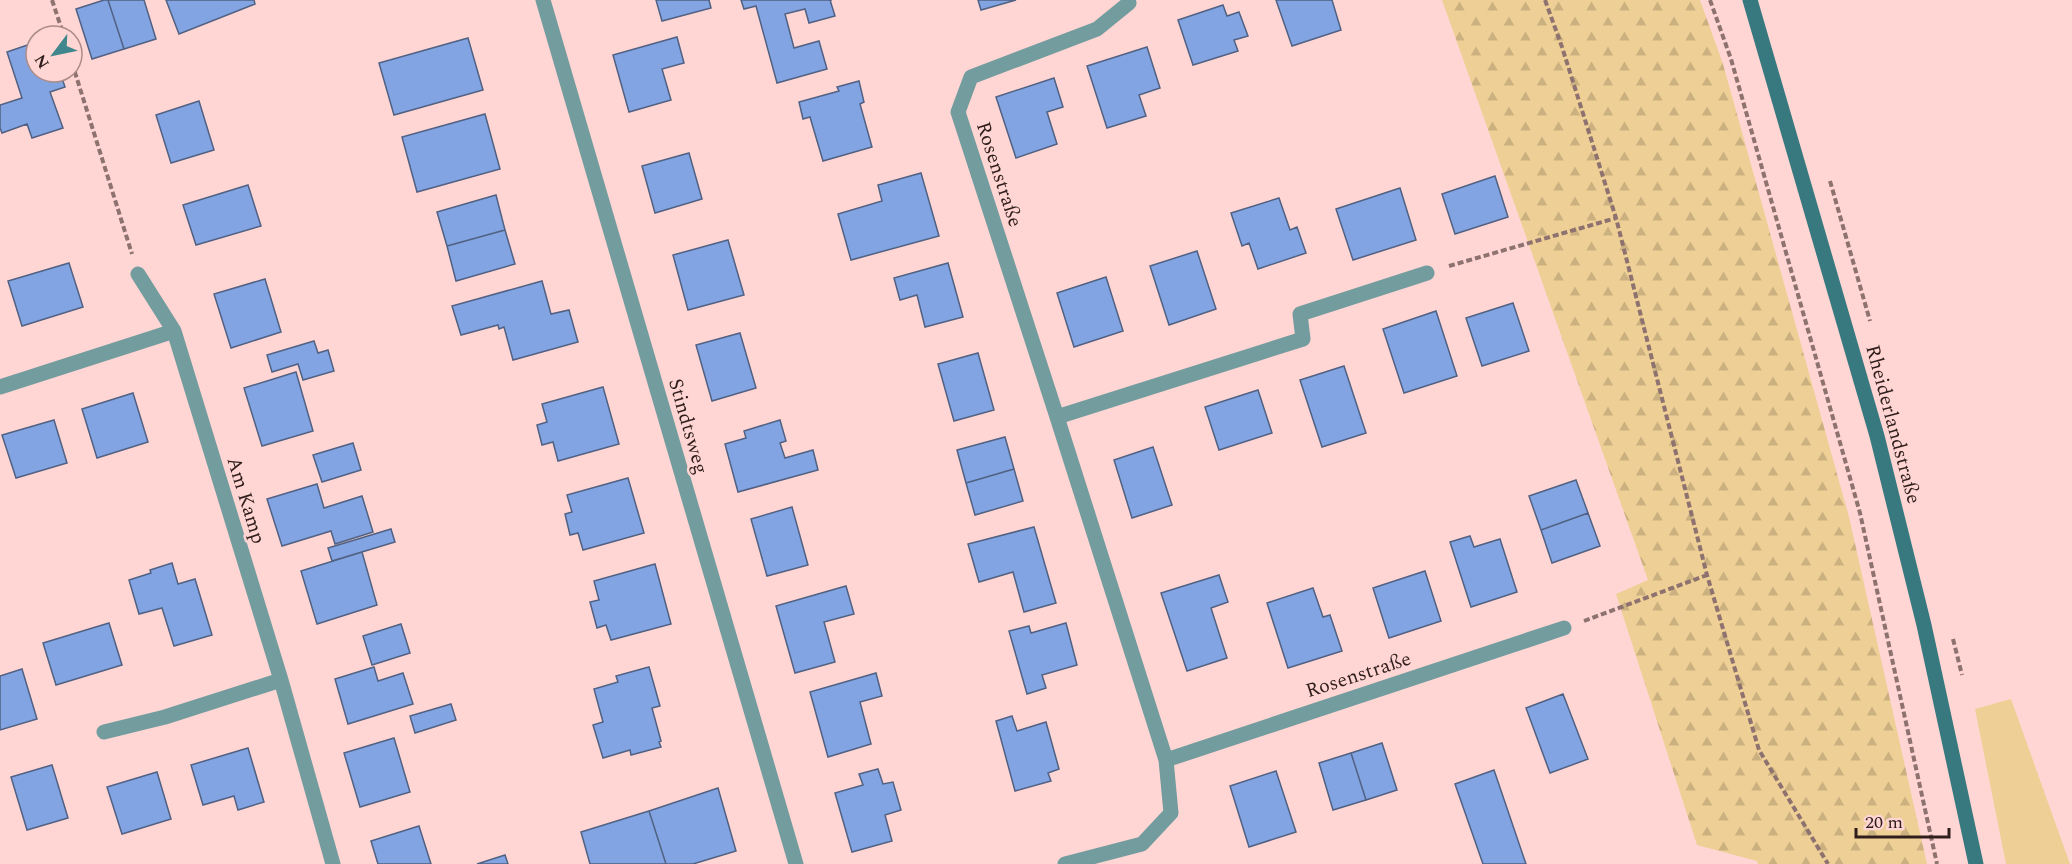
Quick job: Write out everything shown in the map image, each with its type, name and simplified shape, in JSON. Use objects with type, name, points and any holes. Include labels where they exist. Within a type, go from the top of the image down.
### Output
[{"type":"main road","name":"Rheiderlandstraße","points":[[1750,0],[1877,436],[1924,625],[1976,864]]},
{"type":"street","name":"Stindtsweg","points":[[543,0],[796,864]]},
{"type":"street","name":"Rosenstraße","points":[[1065,864],[1142,844],[1171,813],[1166,760],[1058,417],[958,112],[971,77],[1097,29],[1132,1]]},
{"type":"street","points":[[1058,417],[1303,339],[1300,314],[1427,273]]},
{"type":"street","name":"Am Kamp","points":[[138,274],[174,331],[280,680],[333,864]]},
{"type":"street","points":[[0,387],[174,331]]},
{"type":"street","name":"Rosenstraße","points":[[1166,760],[1564,628]]},
{"type":"street","points":[[104,732],[165,717],[280,680]]},
{"type":"path","points":[[52,0],[60,24]]},
{"type":"path","points":[[1545,0],[1616,218],[1707,575],[1759,750],[1828,864]]},
{"type":"path","points":[[1710,0],[1731,59],[1860,513],[1937,864]]},
{"type":"path","points":[[79,84],[138,274]]},
{"type":"path","points":[[1427,273],[1616,218]]},
{"type":"path","points":[[1564,628],[1707,575]]},
{"type":"green space","points":[[1442,0],[1700,0],[1723,64],[1849,517],[1927,864],[1758,864],[1757,861],[1697,845],[1616,594],[1648,580]]},
{"type":"green space","points":[[2011,699],[2070,864],[2006,864],[1975,709]]},
{"type":"building","points":[[108,0],[124,49],[92,59],[84,34],[84,24],[81,24],[76,9]]},
{"type":"building","points":[[108,0],[144,0],[156,39],[124,49]]},
{"type":"building","points":[[166,0],[254,0],[255,4],[179,34]]},
{"type":"building","points":[[656,0],[709,0],[711,8],[662,21]]},
{"type":"building","points":[[741,0],[830,0],[835,16],[809,23],[805,9],[785,14],[794,48],[819,41],[827,69],[777,83],[756,6],[744,9]]},
{"type":"building","points":[[978,0],[1016,0],[981,10]]},
{"type":"building","points":[[1276,0],[1332,0],[1341,30],[1292,46]]},
{"type":"building","points":[[1223,5],[1227,16],[1239,12],[1248,36],[1234,40],[1238,51],[1193,65],[1178,20]]},
{"type":"building","points":[[677,37],[684,63],[662,69],[671,100],[629,112],[613,55]]},
{"type":"building","points":[[468,38],[483,90],[394,115],[379,63]]},
{"type":"building","points":[[24,46],[24,84],[64,84],[65,87],[50,92],[63,128],[32,138],[27,124],[2,133],[0,105],[22,98],[7,52]]},
{"type":"building","points":[[1147,47],[1160,88],[1139,95],[1146,116],[1107,128],[1087,66]]},
{"type":"building","points":[[1054,78],[1063,107],[1047,112],[1057,144],[1016,158],[996,97]]},
{"type":"building","points":[[859,81],[864,102],[860,104],[872,147],[823,161],[810,117],[803,119],[799,102],[839,91],[837,87]]},
{"type":"building","points":[[199,101],[214,150],[171,163],[156,115]]},
{"type":"building","points":[[485,114],[500,169],[417,192],[402,137]]},
{"type":"building","points":[[689,153],[702,199],[655,213],[642,166]]},
{"type":"building","points":[[921,173],[939,236],[851,260],[838,214],[882,201],[878,185]]},
{"type":"building","points":[[1495,176],[1508,217],[1455,234],[1442,194]]},
{"type":"building","points":[[248,185],[261,226],[196,245],[183,205]]},
{"type":"building","points":[[1400,188],[1416,240],[1353,260],[1336,209]]},
{"type":"building","points":[[496,195],[505,230],[447,246],[437,212]]},
{"type":"building","points":[[1279,198],[1290,230],[1297,227],[1306,253],[1258,269],[1249,243],[1242,246],[1231,213]]},
{"type":"building","points":[[505,230],[515,264],[456,281],[447,246]]},
{"type":"building","points":[[728,240],[744,295],[688,310],[673,255]]},
{"type":"building","points":[[1197,251],[1216,309],[1169,325],[1150,266]]},
{"type":"building","points":[[69,263],[83,307],[22,326],[8,281]]},
{"type":"building","points":[[948,263],[963,317],[925,327],[917,295],[900,300],[894,278]]},
{"type":"building","points":[[1106,277],[1123,331],[1074,347],[1057,293]]},
{"type":"building","points":[[265,279],[281,332],[231,348],[214,294]]},
{"type":"building","points":[[542,281],[551,314],[569,310],[578,342],[513,360],[504,327],[499,329],[498,325],[461,335],[452,306]]},
{"type":"building","points":[[1513,303],[1529,351],[1482,366],[1466,318]]},
{"type":"building","points":[[1436,311],[1457,376],[1404,393],[1383,329]]},
{"type":"building","points":[[740,333],[756,388],[712,401],[696,345]]},
{"type":"building","points":[[314,341],[318,353],[328,350],[334,371],[303,380],[298,364],[272,372],[267,355]]},
{"type":"building","points":[[978,353],[994,410],[954,421],[938,364]]},
{"type":"building","points":[[1344,366],[1366,433],[1322,447],[1300,380]]},
{"type":"building","points":[[296,372],[313,431],[262,446],[244,388]]},
{"type":"building","points":[[603,387],[619,444],[558,461],[553,442],[542,445],[537,425],[547,422],[542,404]]},
{"type":"building","points":[[1258,390],[1272,433],[1219,450],[1205,407]]},
{"type":"building","points":[[133,393],[148,442],[97,458],[82,409]]},
{"type":"building","points":[[54,420],[67,463],[16,478],[2,435]]},
{"type":"building","points":[[780,420],[786,441],[780,443],[785,458],[813,450],[818,470],[738,492],[725,444],[746,438],[744,431]]},
{"type":"building","points":[[1005,437],[1014,469],[966,483],[957,450]]},
{"type":"building","points":[[353,443],[361,470],[322,482],[313,455]]},
{"type":"building","points":[[1153,447],[1172,505],[1132,518],[1114,460]]},
{"type":"building","points":[[1014,469],[1023,501],[975,515],[966,483]]},
{"type":"building","points":[[628,478],[644,533],[583,550],[578,533],[570,535],[565,514],[572,512],[567,495]]},
{"type":"building","points":[[1576,480],[1588,513],[1541,530],[1529,496]]},
{"type":"building","points":[[317,484],[324,508],[362,496],[373,532],[335,544],[331,531],[282,546],[267,499]]},
{"type":"building","points":[[792,507],[808,565],[767,576],[751,519]]},
{"type":"building","points":[[1588,513],[1600,546],[1552,563],[1541,530]]},
{"type":"building","points":[[1034,527],[1056,603],[1024,612],[1013,572],[979,582],[968,544]]},
{"type":"building","points":[[391,529],[395,542],[332,561],[328,548]]},
{"type":"building","points":[[1470,536],[1474,547],[1500,539],[1517,592],[1471,607],[1450,542]]},
{"type":"building","points":[[362,552],[377,605],[317,624],[301,571]]},
{"type":"building","points":[[172,563],[178,584],[195,579],[212,635],[174,646],[162,608],[139,614],[129,580]]},
{"type":"building","points":[[655,564],[671,624],[611,640],[606,625],[597,628],[590,602],[599,600],[594,581]]},
{"type":"building","points":[[1425,571],[1441,621],[1389,638],[1373,588]]},
{"type":"building","points":[[1219,575],[1228,602],[1211,608],[1227,658],[1187,671],[1161,593]]},
{"type":"building","points":[[846,586],[854,614],[824,622],[835,662],[795,673],[776,606]]},
{"type":"building","points":[[1313,588],[1323,617],[1330,615],[1342,651],[1288,668],[1267,603]]},
{"type":"building","points":[[109,623],[122,665],[56,685],[43,643]]},
{"type":"building","points":[[1066,623],[1077,665],[1042,675],[1046,688],[1027,694],[1009,631],[1029,626],[1031,633]]},
{"type":"building","points":[[401,624],[410,653],[372,665],[363,636]]},
{"type":"building","points":[[374,667],[378,681],[403,673],[413,704],[348,724],[335,679]]},
{"type":"building","points":[[649,667],[660,706],[652,708],[661,747],[631,755],[630,750],[603,758],[593,725],[603,722],[594,689],[618,682],[616,676]]},
{"type":"building","points":[[22,669],[37,719],[0,730],[0,676]]},
{"type":"building","points":[[876,673],[882,696],[860,702],[871,744],[828,757],[810,692]]},
{"type":"building","points":[[1563,694],[1588,759],[1550,773],[1526,708]]},
{"type":"building","points":[[451,704],[456,720],[415,733],[410,716]]},
{"type":"building","points":[[1012,716],[1017,731],[1046,722],[1059,769],[1048,773],[1051,781],[1015,791],[996,721]]},
{"type":"building","points":[[394,738],[410,792],[360,807],[344,753]]},
{"type":"building","points":[[1382,743],[1397,790],[1366,800],[1351,753]]},
{"type":"building","points":[[248,748],[264,802],[238,810],[234,796],[203,805],[191,765]]},
{"type":"building","points":[[1351,753],[1366,800],[1333,810],[1319,763]]},
{"type":"building","points":[[52,765],[68,818],[27,830],[11,777]]},
{"type":"building","points":[[878,769],[883,784],[893,782],[901,810],[885,815],[892,841],[852,852],[835,793],[863,785],[859,774]]},
{"type":"building","points":[[1494,770],[1526,864],[1483,864],[1455,784]]},
{"type":"building","points":[[1276,771],[1296,832],[1249,847],[1230,786]]},
{"type":"building","points":[[157,772],[171,819],[122,834],[107,787]]},
{"type":"building","points":[[718,788],[736,851],[693,864],[666,864],[649,811]]},
{"type":"building","points":[[649,811],[666,864],[590,864],[581,832]]},
{"type":"building","points":[[419,826],[431,864],[378,864],[371,841]]},
{"type":"building","points":[[505,855],[508,864],[477,864]]}]
